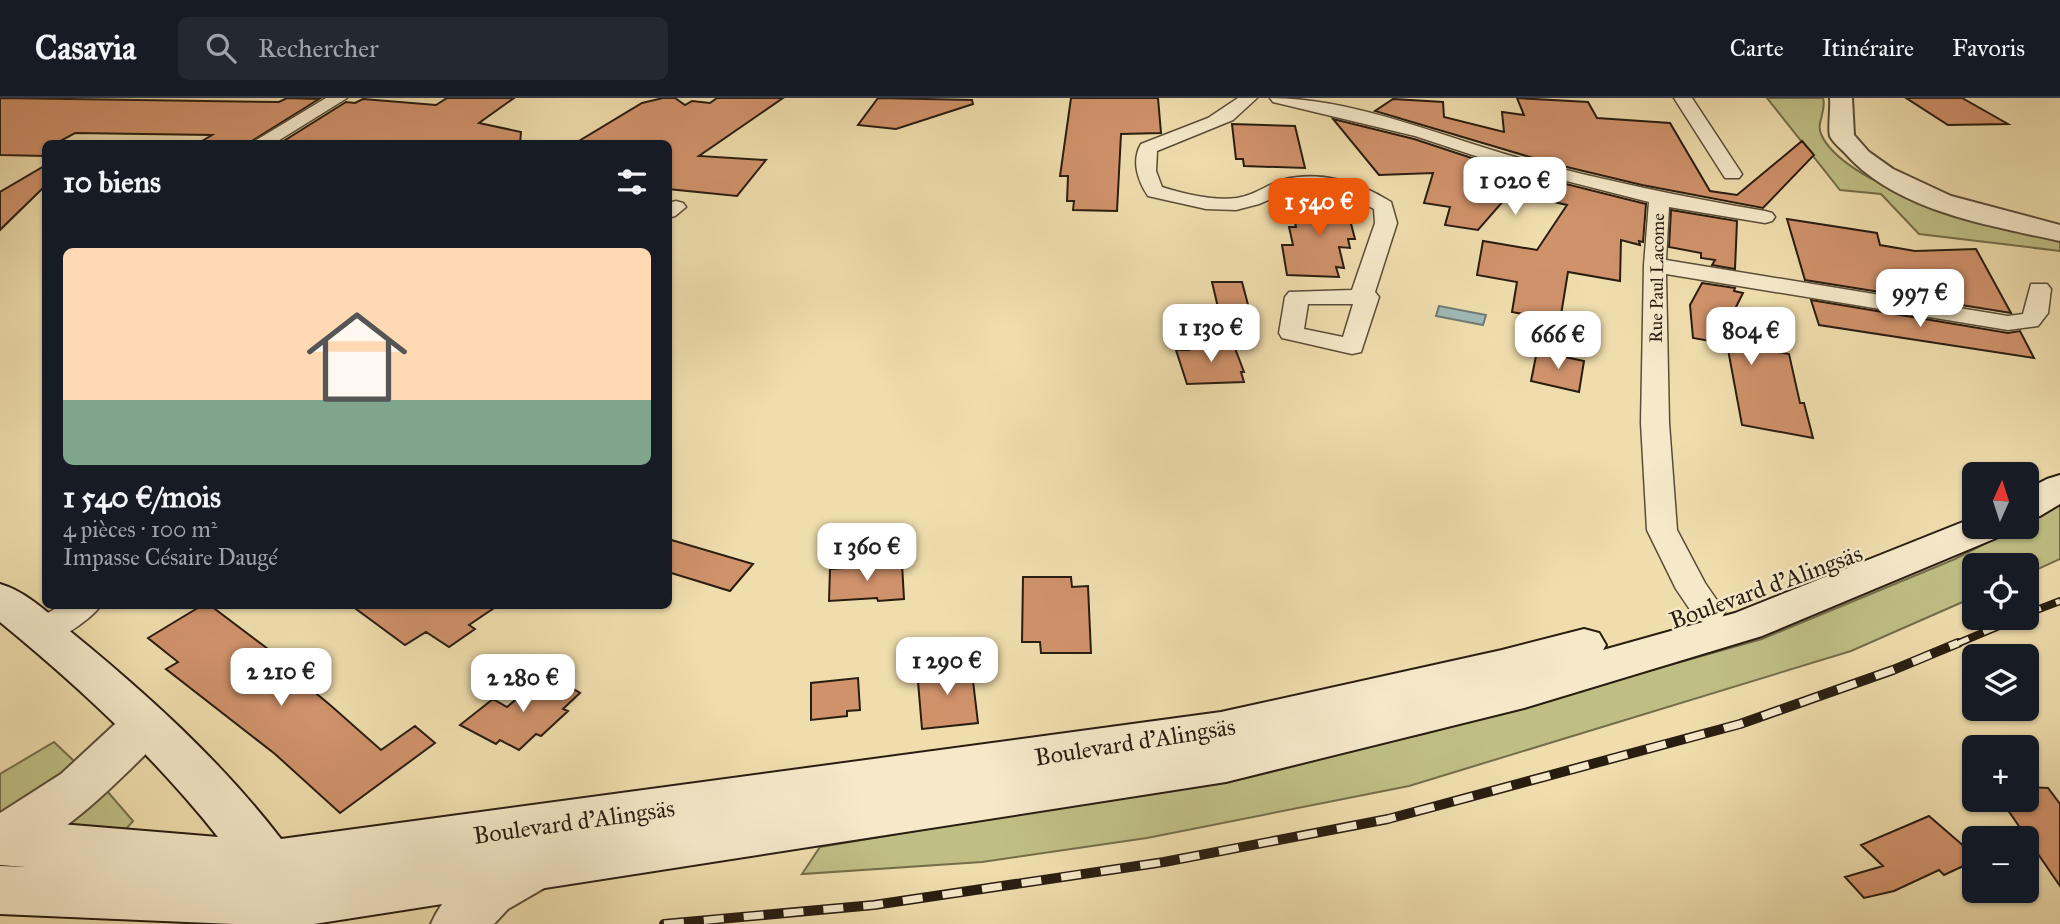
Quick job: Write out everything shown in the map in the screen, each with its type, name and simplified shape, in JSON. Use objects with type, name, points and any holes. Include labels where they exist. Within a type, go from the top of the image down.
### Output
[{"type":"main road","points":[[1841,98],[1842,136],[1860,157],[1879,170],[1950,203],[2060,233]]},
{"type":"main road","points":[[2039,473],[2060,461]]},
{"type":"main road","points":[[2039,499],[2060,487]]},
{"type":"main road","name":"Boulevard d'Alingsäs","points":[[292,897],[1221,731],[1502,667],[1709,612],[1962,514]]},
{"type":"main road","name":"Boulevard d'Alingsäs","points":[[292,897],[531,868],[1226,762],[1524,690],[1747,625],[1962,537]]},
{"type":"main road","points":[[0,598],[95,676],[198,775],[292,897]]},
{"type":"main road","points":[[0,841],[78,789],[145,725]]},
{"type":"main road","points":[[0,841],[292,897]]},
{"type":"main road","points":[[458,924],[489,892],[531,868]]},
{"type":"main road","points":[[0,890],[292,897]]},
{"type":"street","points":[[265,140],[338,98]]},
{"type":"street","points":[[1248,98],[1231,116],[1163,139],[1148,148],[1145,157],[1148,181],[1155,192],[1234,204],[1261,198],[1277,188],[1306,184],[1329,184],[1369,195],[1384,206],[1386,223],[1362,296]]},
{"type":"street","name":"Rue Paul Lacome","points":[[1279,98],[1421,132],[1510,161],[1659,199],[1655,265],[1656,423],[1662,530],[1692,589],[1709,612]]},
{"type":"street","points":[[1683,98],[1732,174]]},
{"type":"street","points":[[1659,199],[1765,217]]},
{"type":"street","points":[[1655,265],[2008,323],[2030,321],[2036,313],[2039,289]]},
{"type":"street","points":[[42,632],[80,609]]},
{"type":"green space","points":[[1767,98],[1823,98],[1821,134],[1836,154],[1861,172],[1929,204],[1967,217],[2060,241],[2060,251],[1919,234],[1881,194],[1840,190]]},
{"type":"green space","points":[[2060,504],[2060,559],[2039,569],[2039,553],[1967,553],[1994,539],[2039,539],[2039,515]]},
{"type":"green space","points":[[1962,555],[1962,602],[1851,651],[1409,786],[1147,838],[982,862],[802,874],[820,847],[1168,789],[1424,734],[1762,639]]},
{"type":"green space","points":[[54,742],[76,763],[0,817],[0,774]]},
{"type":"green space","points":[[101,784],[133,821],[127,828],[77,829],[55,822]]},
{"type":"water","points":[[1439,306],[1486,315],[1483,325],[1436,316]]},
{"type":"building","points":[[0,98],[279,102],[287,98],[319,99],[253,140],[204,140],[212,135],[75,133],[62,140],[42,140],[42,156],[0,155]]},
{"type":"building","points":[[447,98],[514,98],[479,123],[521,132],[520,140],[285,140],[346,102],[355,103],[363,99],[436,105]]},
{"type":"building","points":[[663,98],[675,98],[685,105],[692,101],[710,103],[717,98],[783,98],[699,156],[766,160],[737,196],[672,189],[672,140],[581,140],[642,103]]},
{"type":"building","points":[[878,98],[972,100],[973,104],[896,129],[858,125]]},
{"type":"building","points":[[1071,98],[1158,98],[1161,133],[1121,134],[1117,211],[1073,210],[1074,201],[1067,201],[1068,176],[1060,176]]},
{"type":"building","points":[[1517,98],[1588,102],[1597,118],[1670,123],[1710,191],[1737,195],[1802,141],[1814,155],[1763,208],[1642,185],[1550,163],[1375,111],[1393,99],[1443,102],[1444,117],[1504,132],[1502,112],[1524,115]]},
{"type":"building","points":[[1906,98],[1962,98],[2008,124],[1948,125]]},
{"type":"building","points":[[1333,119],[1414,139],[1502,168],[1646,204],[1643,242],[1639,241],[1640,245],[1621,240],[1620,281],[1568,272],[1560,321],[1512,312],[1517,282],[1477,275],[1483,241],[1537,250],[1567,205],[1511,192],[1478,230],[1445,225],[1450,207],[1424,203],[1433,173],[1379,175]]},
{"type":"building","points":[[1232,124],[1295,126],[1305,168],[1244,166],[1243,159],[1236,159]]},
{"type":"building","points":[[42,167],[42,189],[0,230],[0,192]]},
{"type":"building","points":[[1308,194],[1344,197],[1355,239],[1348,239],[1350,248],[1339,247],[1344,268],[1336,267],[1339,277],[1287,275],[1282,245],[1293,245],[1289,227],[1296,227],[1294,218],[1305,219],[1303,209]]},
{"type":"building","points":[[1671,210],[1737,221],[1735,269],[1712,265],[1715,260],[1701,258],[1701,253],[1669,247]]},
{"type":"building","points":[[1787,219],[1877,233],[1880,245],[1915,251],[1976,249],[2011,313],[1805,280]]},
{"type":"building","points":[[1212,282],[1242,282],[1251,316],[1220,316]]},
{"type":"building","points":[[1702,283],[1735,288],[1734,291],[1743,293],[1732,315],[1738,345],[1789,354],[1800,403],[1804,403],[1813,438],[1742,425],[1727,344],[1693,338],[1690,305]]},
{"type":"building","points":[[1811,300],[2008,333],[2020,331],[2034,358],[1819,325]]},
{"type":"building","points":[[1233,343],[1244,372],[1241,372],[1244,382],[1187,384],[1176,350],[1189,350],[1187,345]]},
{"type":"building","points":[[1537,351],[1584,361],[1579,392],[1531,381]]},
{"type":"building","points":[[672,540],[753,564],[730,591],[672,573]]},
{"type":"building","points":[[902,564],[904,599],[829,601],[830,569]]},
{"type":"building","points":[[1023,577],[1071,577],[1072,587],[1088,586],[1091,653],[1041,653],[1040,642],[1022,642]]},
{"type":"building","points":[[196,609],[215,609],[284,661],[280,664],[381,750],[415,726],[435,743],[340,813],[275,754],[166,669],[178,662],[148,638]]},
{"type":"building","points":[[356,609],[493,609],[469,625],[475,629],[449,647],[426,632],[405,645]]},
{"type":"building","points":[[971,664],[978,723],[922,729],[917,670]]},
{"type":"building","points":[[547,673],[580,693],[563,709],[568,711],[541,736],[536,734],[519,750],[500,740],[496,744],[460,725],[493,699],[507,707]]},
{"type":"building","points":[[858,678],[860,710],[847,711],[847,716],[811,720],[811,683]]},
{"type":"building","points":[[2039,788],[2048,788],[2060,804],[2060,886],[2039,855],[2039,826],[2019,826],[2009,812],[2039,812]]},
{"type":"building","points":[[1929,816],[1962,845],[1962,867],[1944,875],[1939,870],[1894,891],[1864,898],[1845,877],[1883,866],[1861,845]]},
{"type":"railway","points":[[2039,609],[2060,601]]},
{"type":"railway","points":[[1954,645],[1990,630]]},
{"type":"railway","points":[[664,924],[874,905],[1164,862],[1388,819],[1740,724],[1893,670],[1958,643]]}]
